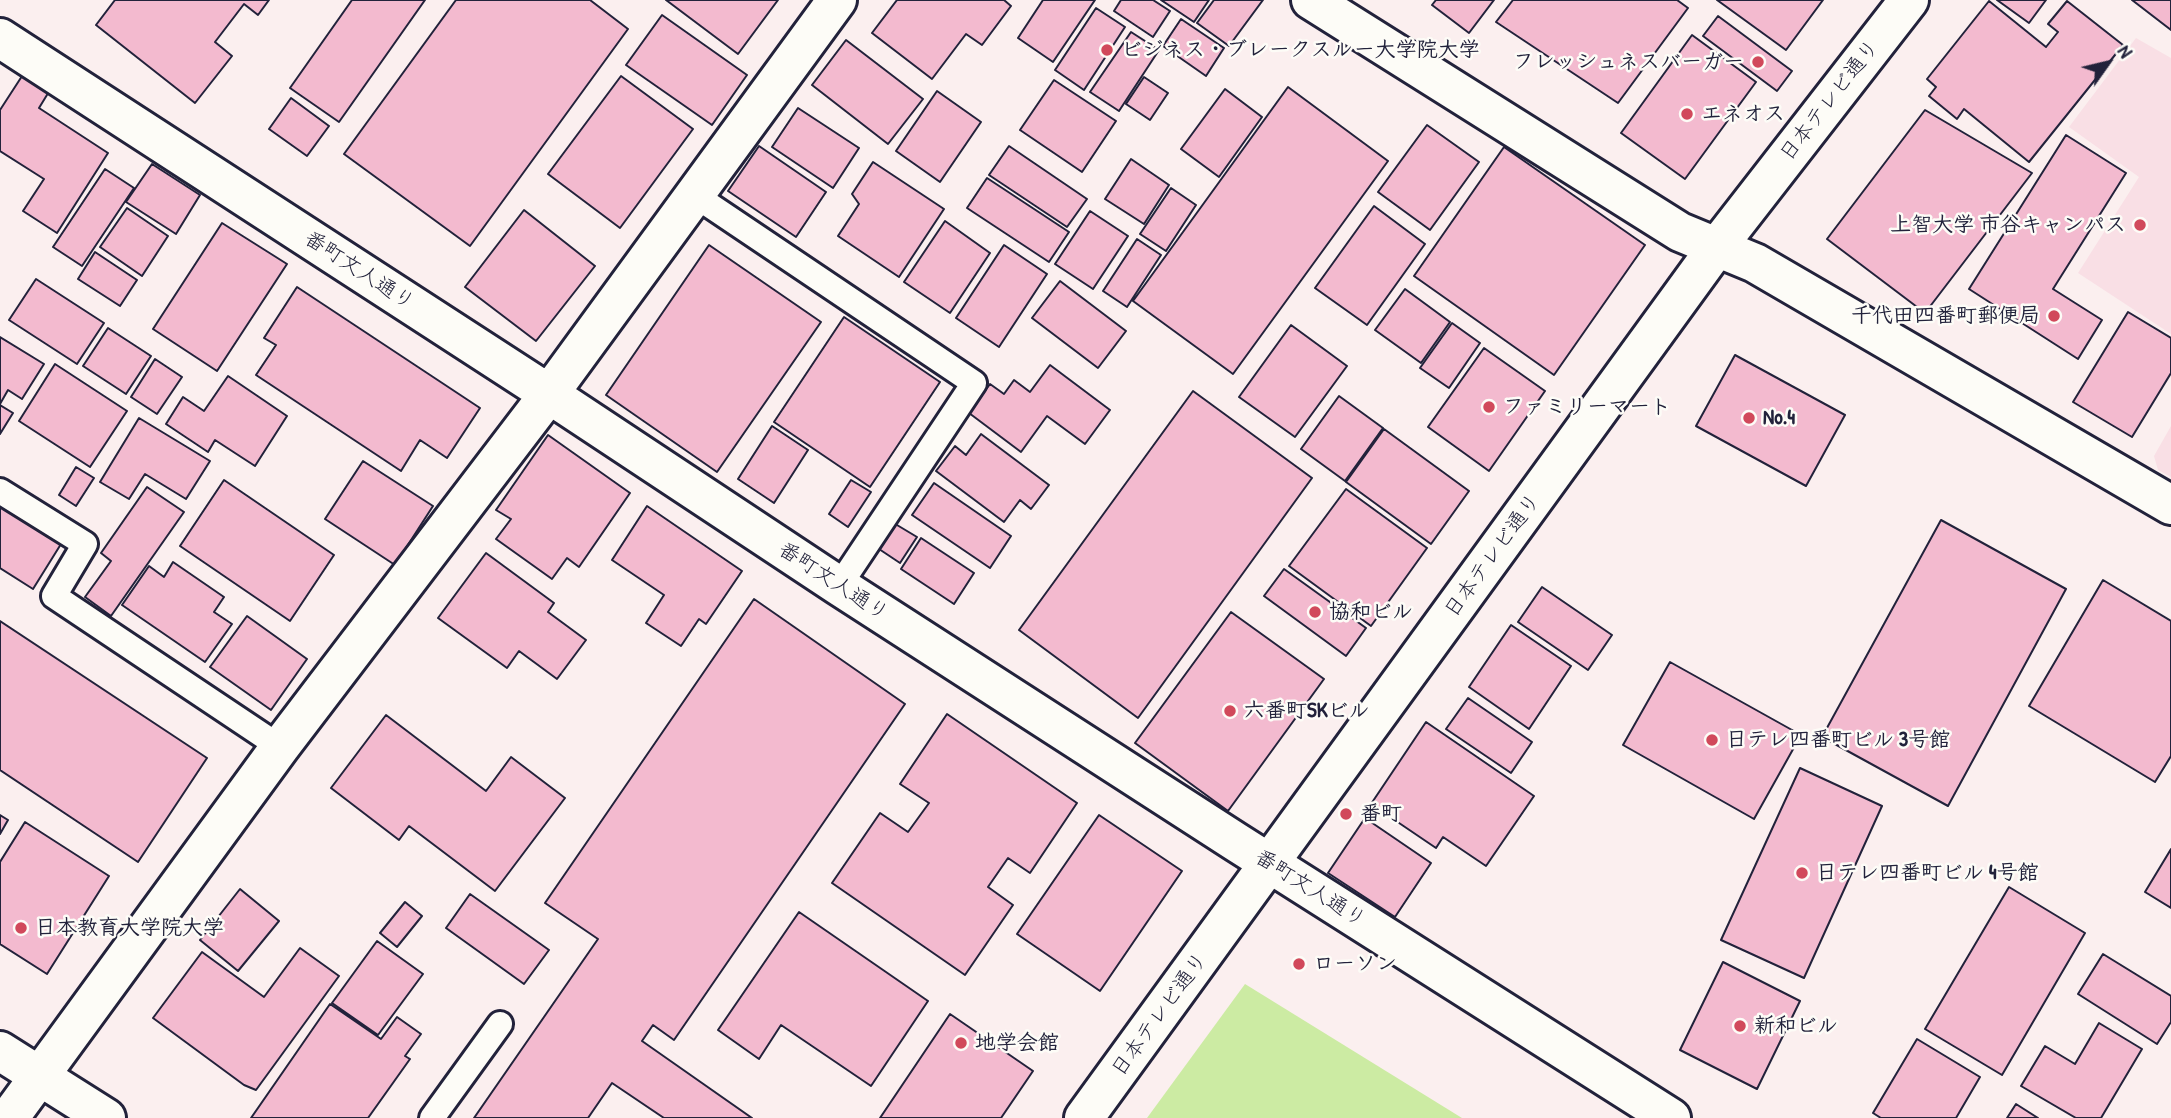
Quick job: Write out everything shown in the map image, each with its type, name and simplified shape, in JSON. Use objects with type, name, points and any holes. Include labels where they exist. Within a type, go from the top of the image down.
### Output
[{"type":"street","points":[[9,1118],[281,747],[549,394],[836,0]]},
{"type":"street","points":[[1311,0],[1680,232],[1755,263],[2171,505]]},
{"type":"street","name":"日本テレビ通り","points":[[1084,1118],[1717,247],[1909,0]]},
{"type":"street","name":"番町文人通り","points":[[0,37],[839,586],[1671,1118]]},
{"type":"street","points":[[0,1051],[106,1118]]},
{"type":"lane","points":[[693,194],[974,383],[839,586]]},
{"type":"lane","points":[[0,491],[85,544],[54,596],[281,747]]},
{"type":"lane","points":[[432,1118],[500,1024]]},
{"type":"shaded area","name":"上智大学 市谷キャンパス","points":[[2136,38],[2171,58],[2171,334],[2078,273],[2139,177],[2069,127]]},
{"type":"shaded area","points":[[2171,426],[2171,477],[2158,470],[2154,456]]},
{"type":"green space","points":[[1245,984],[1462,1118],[1147,1118]]},
{"type":"building","points":[[115,0],[269,0],[258,15],[244,4],[215,42],[232,56],[195,103],[96,25]]},
{"type":"building","points":[[352,0],[425,0],[339,122],[290,88]]},
{"type":"building","points":[[456,0],[590,0],[628,29],[470,246],[344,154]]},
{"type":"building","points":[[666,0],[778,0],[738,54]]},
{"type":"building","points":[[897,0],[1004,0],[1011,6],[982,45],[966,34],[932,79],[872,33]]},
{"type":"building","points":[[1043,0],[1095,0],[1053,62],[1018,38]]},
{"type":"building","points":[[1121,0],[1153,0],[1170,11],[1153,37],[1114,11]]},
{"type":"building","points":[[1161,0],[1209,0],[1194,22]]},
{"type":"building","points":[[1214,0],[1263,0],[1229,46],[1197,23]]},
{"type":"building","points":[[1436,0],[1494,0],[1469,33],[1432,5]]},
{"type":"building","points":[[1513,0],[1677,0],[1688,8],[1618,103],[1496,22]]},
{"type":"building","points":[[1717,0],[1823,0],[1786,50]]},
{"type":"building","points":[[1997,0],[2046,0],[2029,23]]},
{"type":"building","points":[[2132,0],[2171,0],[2171,30]]},
{"type":"building","points":[[1989,1],[2046,47],[2058,32],[2048,24],[2067,1],[2123,45],[2029,162],[1964,109],[1957,119],[1929,96],[1936,87],[1927,79]]},
{"type":"building","points":[[1096,8],[1125,27],[1084,90],[1055,70]]},
{"type":"building","points":[[662,15],[747,75],[712,125],[626,65]]},
{"type":"building","points":[[1718,16],[1792,71],[1777,91],[1703,36]]},
{"type":"building","points":[[1181,19],[1224,48],[1206,76],[1163,46]]},
{"type":"building","points":[[1131,32],[1159,50],[1119,111],[1090,92]]},
{"type":"building","points":[[1692,35],[1756,82],[1685,179],[1621,133]]},
{"type":"building","points":[[846,40],[923,99],[888,144],[812,85]]},
{"type":"building","points":[[24,73],[50,90],[39,108],[108,153],[57,233],[23,211],[44,179],[0,151],[0,110]]},
{"type":"building","points":[[621,76],[693,129],[620,228],[548,174]]},
{"type":"building","points":[[1144,77],[1168,93],[1150,120],[1126,104]]},
{"type":"building","points":[[1054,80],[1116,121],[1082,172],[1020,130]]},
{"type":"building","points":[[1288,87],[1388,161],[1233,374],[1133,301]]},
{"type":"building","points":[[1225,89],[1262,117],[1219,177],[1181,149]]},
{"type":"building","points":[[937,91],[981,122],[940,182],[896,151]]},
{"type":"building","points":[[291,98],[329,126],[307,156],[269,129]]},
{"type":"building","points":[[798,108],[859,148],[833,188],[772,147]]},
{"type":"building","points":[[1925,110],[2032,173],[1925,313],[1827,239]]},
{"type":"building","points":[[1427,125],[1479,162],[1430,230],[1378,192]]},
{"type":"building","points":[[2066,135],[2126,173],[2053,289],[2102,320],[2078,359],[1969,289]]},
{"type":"building","points":[[759,146],[826,192],[796,237],[728,191]]},
{"type":"building","points":[[1009,146],[1087,199],[1067,227],[989,175]]},
{"type":"building","points":[[1504,147],[1645,245],[1554,375],[1414,276]]},
{"type":"building","points":[[1131,159],[1169,185],[1144,224],[1105,199]]},
{"type":"building","points":[[873,162],[944,209],[899,277],[838,236],[859,204],[852,194]]},
{"type":"building","points":[[152,164],[200,195],[176,234],[126,202]]},
{"type":"building","points":[[105,169],[134,188],[82,266],[53,247]]},
{"type":"building","points":[[987,178],[1069,232],[1049,262],[967,208]]},
{"type":"building","points":[[1171,188],[1196,205],[1166,251],[1140,234]]},
{"type":"building","points":[[1374,206],[1425,244],[1367,325],[1315,288]]},
{"type":"building","points":[[127,208],[168,236],[142,276],[100,247]]},
{"type":"building","points":[[524,210],[595,266],[536,341],[465,287]]},
{"type":"building","points":[[1090,211],[1128,236],[1093,289],[1055,264]]},
{"type":"building","points":[[945,221],[990,253],[950,313],[904,282]]},
{"type":"building","points":[[222,223],[287,264],[217,371],[153,329]]},
{"type":"building","points":[[1137,239],[1161,255],[1127,307],[1103,291]]},
{"type":"building","points":[[709,245],[821,322],[717,472],[606,395]]},
{"type":"building","points":[[1004,245],[1047,274],[999,347],[956,318]]},
{"type":"building","points":[[95,252],[137,280],[120,306],[78,279]]},
{"type":"building","points":[[36,279],[104,323],[77,364],[9,320]]},
{"type":"building","points":[[1060,281],[1126,331],[1098,368],[1032,318]]},
{"type":"building","points":[[297,287],[480,408],[447,458],[420,440],[401,471],[256,375],[276,345],[264,338]]},
{"type":"building","points":[[1405,289],[1450,322],[1421,363],[1375,330]]},
{"type":"building","points":[[2128,312],[2171,338],[2171,373],[2132,437],[2073,402]]},
{"type":"building","points":[[844,317],[940,382],[870,487],[774,422]]},
{"type":"building","points":[[1452,323],[1480,343],[1449,388],[1420,368]]},
{"type":"building","points":[[1291,325],[1347,366],[1295,437],[1239,397]]},
{"type":"building","points":[[108,328],[151,356],[126,394],[83,366]]},
{"type":"building","points":[[0,337],[44,364],[22,399],[8,390],[0,404]]},
{"type":"building","points":[[1484,348],[1545,391],[1489,471],[1428,427]]},
{"type":"building","points":[[1735,355],[1845,415],[1806,486],[1696,426]]},
{"type":"building","points":[[155,359],[182,377],[157,414],[131,397]]},
{"type":"building","points":[[55,364],[127,411],[90,467],[19,421]]},
{"type":"building","points":[[1050,365],[1110,410],[1085,444],[1047,416],[1021,452],[969,413],[990,384],[1004,394],[1014,380],[1030,392]]},
{"type":"building","points":[[228,376],[287,416],[255,466],[215,440],[208,452],[166,424],[183,397],[204,411]]},
{"type":"building","points":[[1193,391],[1312,478],[1138,718],[1019,630]]},
{"type":"building","points":[[1339,396],[1383,428],[1345,481],[1301,449]]},
{"type":"building","points":[[0,405],[13,413],[0,434]]},
{"type":"building","points":[[139,418],[210,461],[186,499],[145,474],[129,499],[100,482]]},
{"type":"building","points":[[772,426],[808,450],[774,503],[738,479]]},
{"type":"building","points":[[1384,429],[1469,491],[1431,544],[1346,482]]},
{"type":"building","points":[[981,434],[1049,485],[1031,509],[1020,500],[1004,522],[936,471],[955,446],[966,455]]},
{"type":"building","points":[[548,435],[630,493],[579,567],[567,558],[552,579],[496,539],[511,519],[496,510]]},
{"type":"building","points":[[363,461],[433,506],[395,565],[325,519]]},
{"type":"building","points":[[76,467],[94,478],[76,506],[59,495]]},
{"type":"building","points":[[224,480],[334,555],[290,621],[180,546]]},
{"type":"building","points":[[851,480],[871,492],[848,527],[829,514]]},
{"type":"building","points":[[934,483],[1011,536],[990,568],[912,515]]},
{"type":"building","points":[[147,487],[184,512],[111,616],[85,597],[111,561],[101,553]]},
{"type":"building","points":[[1346,489],[1427,548],[1371,626],[1289,566]]},
{"type":"building","points":[[0,506],[61,544],[33,589],[0,568]]},
{"type":"building","points":[[647,506],[742,571],[706,624],[699,619],[681,646],[646,623],[664,595],[612,560]]},
{"type":"building","points":[[1941,520],[2066,589],[1948,806],[1822,737]]},
{"type":"building","points":[[892,522],[917,537],[900,563],[876,547]]},
{"type":"building","points":[[921,538],[974,573],[954,604],[901,569]]},
{"type":"building","points":[[486,553],[554,603],[548,612],[586,640],[557,679],[519,651],[507,668],[438,618]]},
{"type":"building","points":[[173,562],[224,597],[214,612],[232,624],[205,662],[122,605],[149,566],[164,577]]},
{"type":"building","name":"協和ビル","points":[[1284,569],[1366,628],[1346,656],[1264,596]]},
{"type":"building","points":[[2103,580],[2171,621],[2171,756],[2155,782],[2029,706]]},
{"type":"building","points":[[1542,587],[1612,635],[1588,670],[1518,622]]},
{"type":"building","points":[[754,599],[905,704],[674,1040],[653,1025],[642,1041],[752,1118],[664,1118],[612,1083],[588,1118],[474,1118],[598,939],[545,903]]},
{"type":"building","name":"六番町SKビル","points":[[1231,612],[1324,679],[1228,811],[1135,743]]},
{"type":"building","points":[[247,616],[307,659],[271,710],[210,667]]},
{"type":"building","points":[[0,621],[207,758],[138,862],[0,770]]},
{"type":"building","points":[[1511,625],[1571,666],[1529,729],[1469,687]]},
{"type":"building","name":"日テレ四番町ビル 3号館","points":[[1670,662],[1801,735],[1754,819],[1623,745]]},
{"type":"building","points":[[1468,698],[1532,742],[1511,773],[1446,729]]},
{"type":"building","points":[[947,714],[1077,803],[1030,873],[1008,858],[988,887],[1013,905],[965,975],[832,883],[880,813],[908,832],[929,803],[900,784]]},
{"type":"building","points":[[386,715],[486,791],[511,757],[565,798],[495,891],[409,826],[399,840],[331,788]]},
{"type":"building","points":[[1426,722],[1534,796],[1486,866],[1443,837],[1436,848],[1371,804]]},
{"type":"building","name":"日テレ四番町ビル 4号館","points":[[1800,768],[1882,806],[1804,978],[1721,940]]},
{"type":"building","points":[[0,815],[8,820],[0,834]]},
{"type":"building","points":[[1099,815],[1182,871],[1100,991],[1017,934]]},
{"type":"building","points":[[1365,818],[1431,863],[1395,917],[1328,873]]},
{"type":"building","points":[[25,822],[109,876],[47,974],[0,944],[0,862]]},
{"type":"building","points":[[2171,849],[2171,908],[2145,892]]},
{"type":"building","points":[[2009,887],[2085,933],[2002,1075],[1925,1029]]},
{"type":"building","points":[[240,889],[279,921],[238,971],[200,940]]},
{"type":"building","points":[[470,894],[549,950],[524,984],[446,928]]},
{"type":"building","points":[[405,902],[422,916],[397,947],[380,933]]},
{"type":"building","points":[[799,912],[928,1001],[871,1086],[781,1025],[759,1059],[718,1030]]},
{"type":"building","points":[[377,941],[423,974],[378,1035],[332,1003]]},
{"type":"building","points":[[300,948],[339,976],[256,1090],[244,1085],[153,1018],[202,952],[264,997]]},
{"type":"building","points":[[2103,954],[2171,996],[2171,1022],[2157,1044],[2078,994]]},
{"type":"building","name":"新和ビル","points":[[1723,962],[1800,1001],[1757,1089],[1680,1050]]},
{"type":"building","points":[[330,1004],[381,1039],[397,1017],[421,1034],[405,1056],[410,1059],[368,1118],[251,1118]]},
{"type":"building","name":"地学会館","points":[[950,1014],[1033,1071],[1001,1118],[880,1118]]},
{"type":"building","points":[[2099,1023],[2142,1049],[2101,1118],[2076,1118],[2021,1086],[2045,1046],[2075,1064]]},
{"type":"building","points":[[1917,1039],[1980,1077],[1956,1118],[1881,1118],[1873,1113]]},
{"type":"building","points":[[2016,1104],[2038,1118],[2007,1118]]},
{"type":"place","name":"ビジネス・ブレークスルー大学院大学","points":[[1107,50]]},
{"type":"place","name":"フレッシュネスバーガー","points":[[1758,62]]},
{"type":"place","name":"エネオス","points":[[1687,114]]},
{"type":"place","name":"上智大学 市谷キャンパス","points":[[2140,225]]},
{"type":"place","name":"千代田四番町郵便局","points":[[2054,316]]},
{"type":"place","name":"ファミリーマート","points":[[1489,407]]},
{"type":"place","name":"No.4","points":[[1749,418]]},
{"type":"place","name":"協和ビル","points":[[1315,612]]},
{"type":"place","name":"六番町SKビル","points":[[1230,711]]},
{"type":"place","name":"日テレ四番町ビル 3号館","points":[[1712,740]]},
{"type":"place","name":"番町","points":[[1346,814]]},
{"type":"place","name":"日テレ四番町ビル 4号館","points":[[1802,873]]},
{"type":"place","name":"日本教育大学院大学","points":[[21,928]]},
{"type":"place","name":"ローソン","points":[[1299,964]]},
{"type":"place","name":"新和ビル","points":[[1740,1026]]},
{"type":"place","name":"地学会館","points":[[961,1043]]}]
